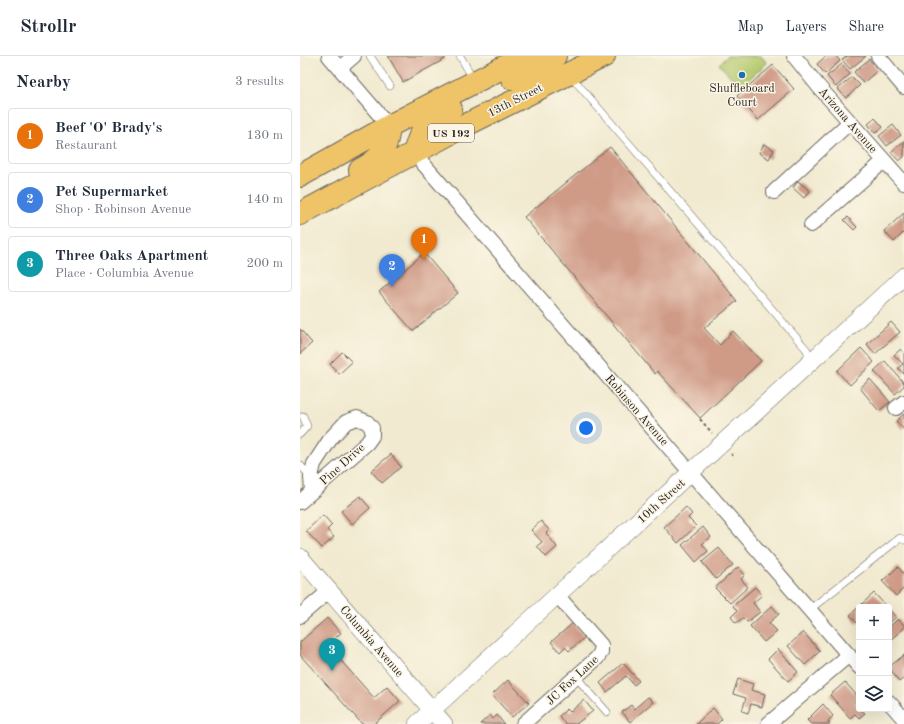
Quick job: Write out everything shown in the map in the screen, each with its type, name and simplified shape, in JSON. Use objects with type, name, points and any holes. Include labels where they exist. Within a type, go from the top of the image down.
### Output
[{"type":"highway","name":"US 192","points":[[300,176],[389,126],[525,56]]},
{"type":"highway","points":[[414,153],[421,130],[426,122],[555,56]]},
{"type":"highway","name":"13th Street","points":[[301,214],[414,153],[604,56]]},
{"type":"highway","points":[[301,214],[301,201],[376,161],[383,152],[387,143],[389,126]]},
{"type":"street","points":[[329,56],[389,126]]},
{"type":"street","points":[[340,68],[354,56]]},
{"type":"street","name":"Arizona Avenue","points":[[794,56],[904,183]]},
{"type":"street","points":[[878,56],[904,87]]},
{"type":"street","points":[[774,192],[850,122]]},
{"type":"street","name":"Robinson Avenue","points":[[414,153],[690,474],[856,663]]},
{"type":"street","points":[[811,225],[884,161]]},
{"type":"street","name":"10th Street","points":[[417,724],[904,276]]},
{"type":"street","name":"Pine Drive","points":[[300,502],[312,484],[367,443],[372,436],[372,428],[367,422],[358,418],[346,422],[332,438],[314,464],[312,484]]},
{"type":"street","name":"Columbia Avenue","points":[[300,557],[444,724]]},
{"type":"street","points":[[300,616],[329,591]]},
{"type":"street","name":"JC Fox Lane","points":[[523,724],[597,658],[601,652],[602,645],[557,595]]},
{"type":"street","points":[[768,724],[849,655]]},
{"type":"street","points":[[892,706],[904,720]]},
{"type":"lane","points":[[370,56],[390,86]]},
{"type":"lane","points":[[460,56],[475,82]]},
{"type":"lane","points":[[569,73],[807,350],[811,363]]},
{"type":"lane","points":[[300,434],[307,426],[303,416]]},
{"type":"lane","points":[[300,465],[312,484]]},
{"type":"lane","points":[[809,610],[883,550],[900,538],[904,540]]},
{"type":"lane","points":[[576,677],[607,712]]},
{"type":"green space","name":"Shuffleboard Court","points":[[727,56],[761,56],[767,63],[740,87],[719,64]]},
{"type":"building","points":[[388,56],[444,56],[445,59],[403,82]]},
{"type":"building","points":[[826,56],[836,56],[840,61],[825,74],[817,64]]},
{"type":"building","points":[[847,56],[866,56],[850,69],[842,60]]},
{"type":"building","points":[[869,59],[878,70],[863,83],[854,72]]},
{"type":"building","points":[[842,64],[850,74],[836,87],[827,76]]},
{"type":"building","points":[[773,65],[794,89],[758,120],[737,96]]},
{"type":"building","points":[[852,77],[860,85],[846,98],[838,89]]},
{"type":"building","points":[[875,118],[883,127],[875,133],[868,124]]},
{"type":"building","points":[[893,125],[901,135],[887,146],[879,136]]},
{"type":"building","points":[[904,141],[904,157],[899,161],[891,152]]},
{"type":"building","points":[[764,144],[774,150],[769,159],[759,153]]},
{"type":"building","points":[[610,147],[737,301],[704,328],[720,345],[733,331],[761,361],[700,418],[657,371],[655,374],[524,217]]},
{"type":"building","points":[[798,181],[810,191],[804,198],[793,188]]},
{"type":"building","points":[[904,213],[904,232],[894,242],[884,231]]},
{"type":"building","points":[[848,217],[857,227],[854,230],[844,220]]},
{"type":"building","points":[[424,253],[458,293],[413,331],[379,292]]},
{"type":"building","points":[[891,322],[900,332],[875,354],[867,344]]},
{"type":"building","points":[[300,329],[312,343],[300,354]]},
{"type":"building","points":[[861,348],[874,362],[850,385],[837,371]]},
{"type":"building","points":[[901,349],[904,353],[904,374],[898,368],[903,364],[894,355]]},
{"type":"building","points":[[342,352],[352,362],[339,374],[330,364]]},
{"type":"building","points":[[885,361],[904,383],[904,386],[895,394],[874,371]]},
{"type":"building","points":[[870,379],[890,402],[879,411],[860,388]]},
{"type":"building","points":[[904,414],[904,430],[896,421]]},
{"type":"building","points":[[391,454],[401,467],[382,483],[371,471]]},
{"type":"building","points":[[360,496],[370,508],[352,524],[341,511]]},
{"type":"building","points":[[686,507],[692,514],[688,518],[696,526],[678,543],[664,527]]},
{"type":"building","points":[[323,515],[332,525],[327,530],[334,537],[322,548],[306,531]]},
{"type":"building","points":[[541,521],[549,530],[546,533],[557,547],[546,557],[537,546],[542,542],[531,530]]},
{"type":"building","points":[[703,527],[711,537],[702,544],[708,551],[696,562],[682,545]]},
{"type":"building","points":[[719,548],[733,565],[716,579],[702,562]]},
{"type":"building","points":[[738,567],[745,575],[741,579],[748,587],[730,603],[715,588]]},
{"type":"building","points":[[898,567],[904,574],[904,588],[896,596],[882,581]]},
{"type":"building","points":[[755,587],[762,595],[753,603],[760,612],[747,622],[743,618],[736,623],[731,617],[737,611],[733,606]]},
{"type":"building","points":[[874,593],[884,604],[862,604]]},
{"type":"building","points":[[772,606],[779,614],[769,623],[777,631],[764,642],[750,626]]},
{"type":"building","points":[[856,610],[856,622],[850,615]]},
{"type":"building","points":[[892,612],[896,617],[892,620]]},
{"type":"building","points":[[327,618],[341,633],[327,645],[374,698],[387,686],[400,701],[374,724],[362,724],[300,655],[300,642]]},
{"type":"building","points":[[898,619],[904,625],[904,628],[892,638],[892,624]]},
{"type":"building","points":[[573,623],[585,637],[569,651],[565,647],[560,652],[551,642]]},
{"type":"building","points":[[803,632],[820,651],[805,665],[788,646]]},
{"type":"building","points":[[778,649],[798,672],[788,681],[768,659]]},
{"type":"building","points":[[904,655],[904,678],[899,682],[892,672],[892,665]]},
{"type":"building","points":[[623,663],[639,681],[634,685],[626,676],[607,692],[600,683]]},
{"type":"building","points":[[738,679],[753,684],[751,690],[765,694],[762,707],[751,704],[748,713],[742,711],[746,698],[733,694]]},
{"type":"building","points":[[508,680],[529,703],[512,717],[492,695]]},
{"type":"building","points":[[845,682],[856,695],[856,712],[865,713],[859,718],[855,714],[850,718],[830,695]]},
{"type":"building","points":[[648,697],[653,702],[630,722],[622,712],[631,705],[634,709]]},
{"type":"building","points":[[584,700],[593,711],[576,724],[565,724],[559,716],[567,709],[570,712]]},
{"type":"building","points":[[823,704],[833,716],[828,721],[830,724],[811,724],[807,720]]},
{"type":"building","points":[[713,708],[722,719],[717,724],[696,724]]},
{"type":"building","points":[[490,715],[493,719],[497,715],[504,724],[480,724]]},
{"type":"place","name":"Shuffleboard Court","points":[[742,75]]},
{"type":"place","name":"Beef 'O' Brady's","points":[[424,260]]},
{"type":"place","name":"Pet Supermarket","points":[[392,287]]},
{"type":"place","name":"Three Oaks Apartment","points":[[332,671]]}]
